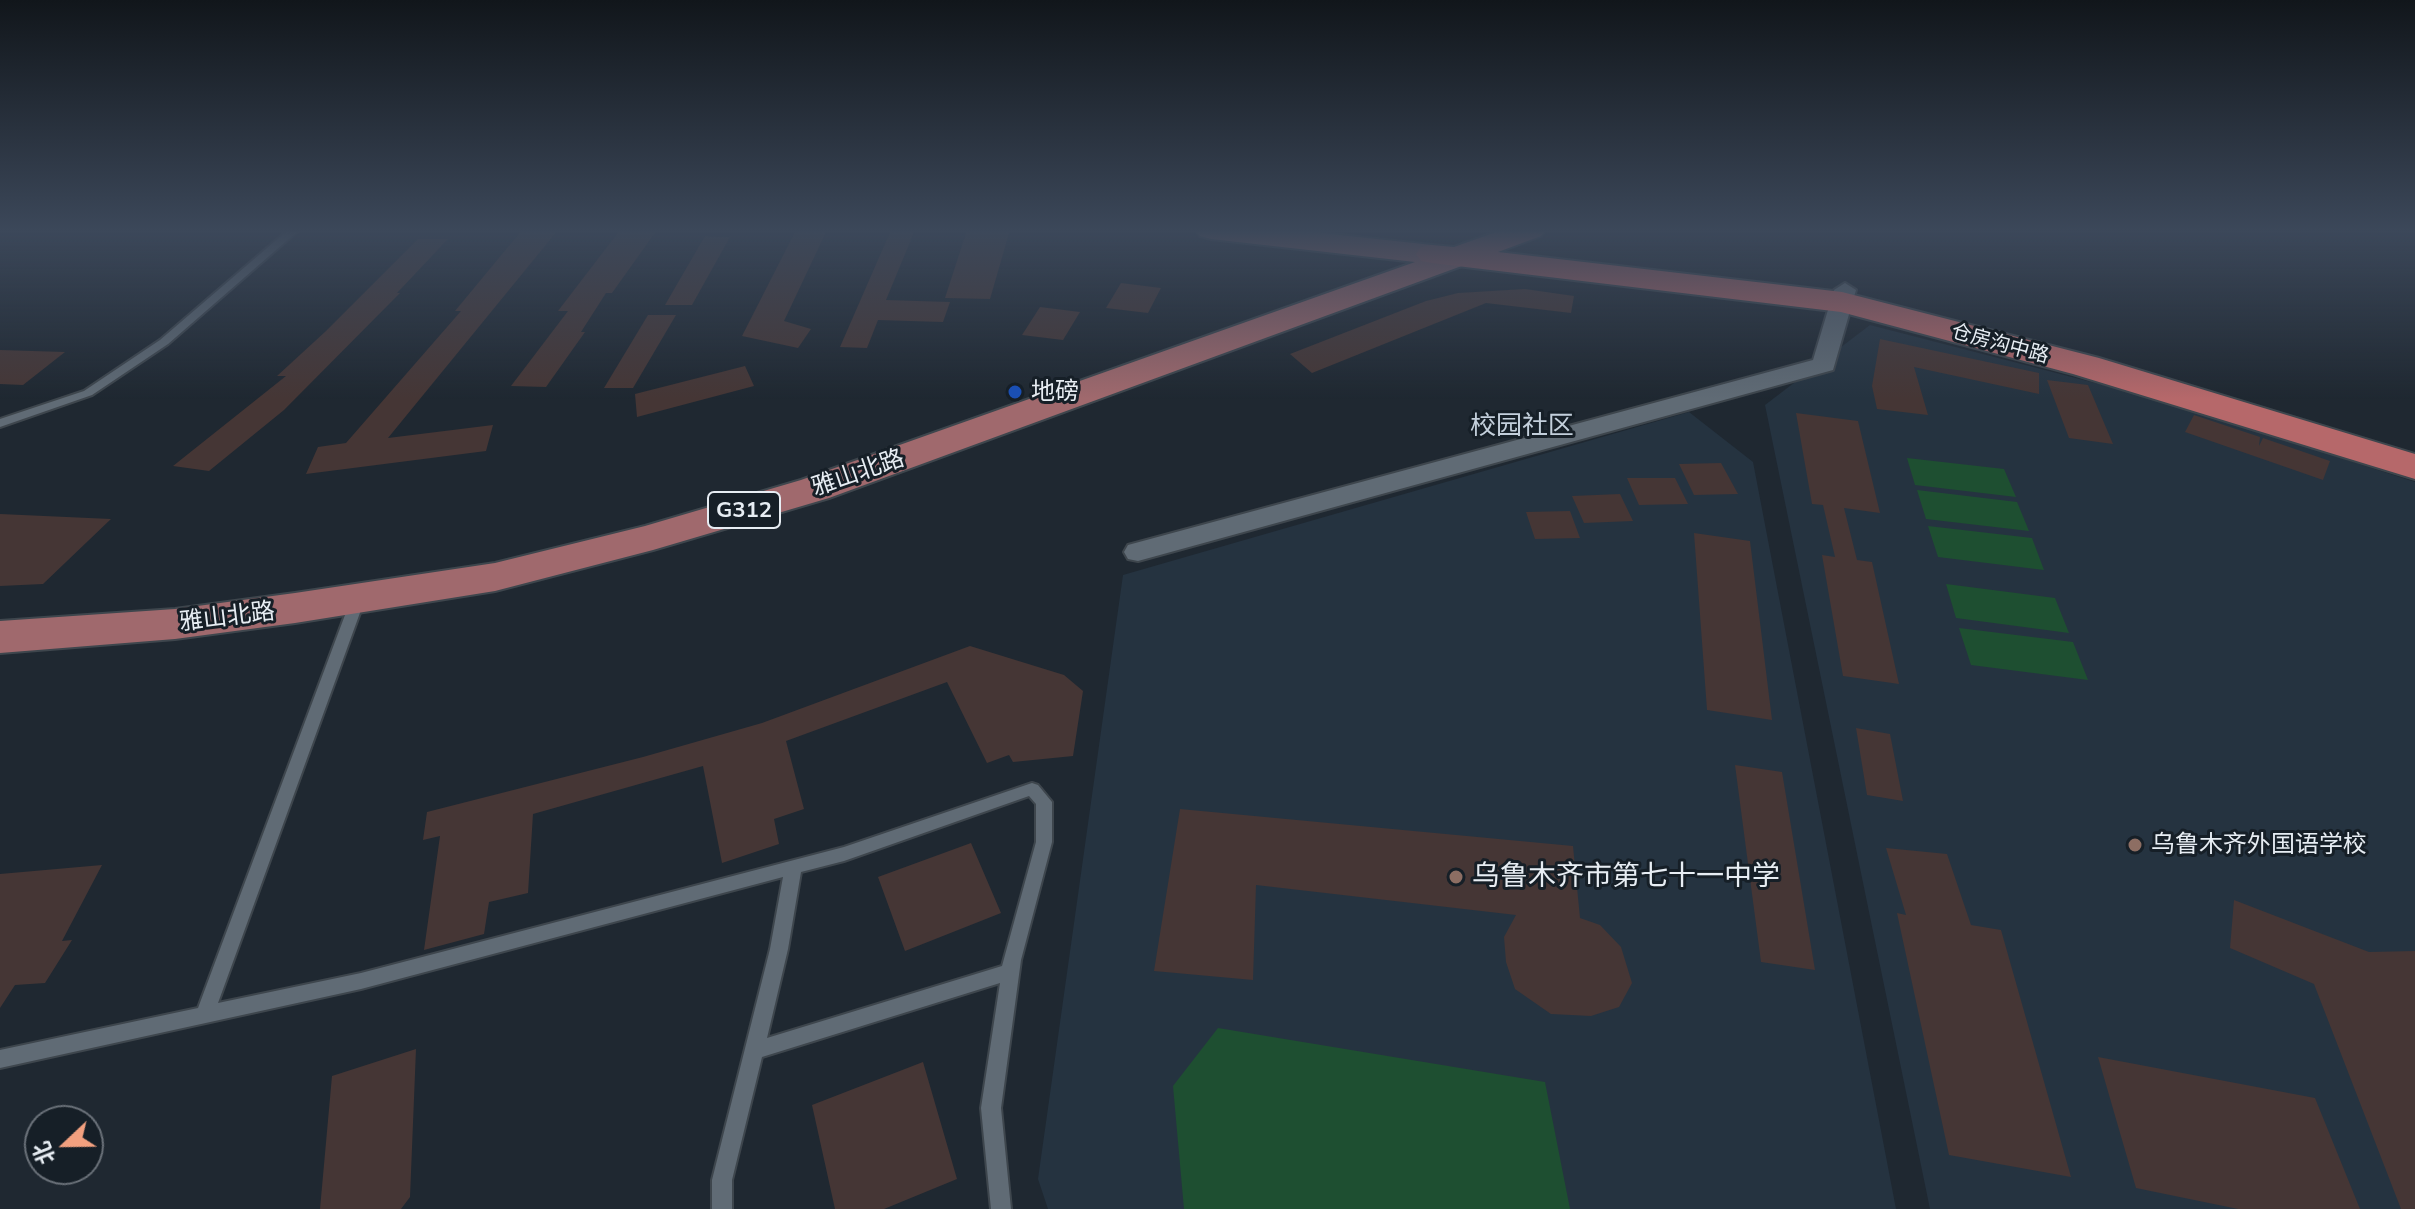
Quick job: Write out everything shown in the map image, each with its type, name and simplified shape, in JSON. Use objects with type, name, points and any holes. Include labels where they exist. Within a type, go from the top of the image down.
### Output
[{"type":"highway","name":"仓房沟中路","points":[[1767,286],[1844,296],[2105,350],[2415,445]]},
{"type":"highway","name":"仓房沟中路","points":[[1844,296],[2415,467]]},
{"type":"main road","name":"雅山北路","points":[[0,609],[223,593],[491,551],[631,518],[769,480],[1335,286]]},
{"type":"main road","name":"雅山北路","points":[[0,637],[175,624],[359,598],[495,577],[653,537],[815,489],[1264,329],[1361,286]]},
{"type":"street","points":[[1138,552],[1824,365],[1844,296]]},
{"type":"lane","points":[[0,423],[88,393],[164,342],[229,286]]},
{"type":"lane","points":[[204,1016],[359,598]]},
{"type":"lane","points":[[0,1059],[361,981],[844,854],[1032,789],[1044,802],[1044,842],[1011,971],[991,1108],[1001,1209]]},
{"type":"lane","points":[[722,1209],[722,1180],[779,949],[793,867]]},
{"type":"lane","points":[[755,1050],[1011,971]]},
{"type":"shaded area","name":"乌鲁木齐外国语学校","points":[[1870,325],[2165,401],[2415,482],[2415,1209],[1930,1209],[1765,405]]},
{"type":"shaded area","name":"乌鲁木齐市第七十一中学","points":[[1689,412],[1753,462],[1896,1209],[1048,1209],[1038,1179],[1123,575]]},
{"type":"green space","points":[[1907,458],[2004,469],[2016,497],[1915,485]]},
{"type":"green space","points":[[1917,490],[2017,502],[2029,531],[1926,519]]},
{"type":"green space","points":[[1928,526],[2032,538],[2044,570],[1938,557]]},
{"type":"green space","points":[[1946,584],[2055,598],[2069,633],[1956,618]]},
{"type":"green space","points":[[1959,628],[2073,642],[2088,680],[1971,665]]},
{"type":"green space","points":[[1218,1028],[1545,1082],[1570,1209],[1184,1209],[1173,1086]]},
{"type":"building","points":[[371,286],[403,286],[284,410],[209,471],[173,466],[286,376],[277,376]]},
{"type":"building","points":[[475,286],[512,286],[388,438],[493,425],[486,451],[306,474],[318,447],[346,443],[461,311],[455,311]]},
{"type":"building","points":[[577,286],[617,286],[612,293],[606,293],[581,332],[585,332],[546,387],[511,386],[568,311],[558,311]]},
{"type":"building","points":[[676,286],[702,286],[692,305],[665,305]]},
{"type":"building","points":[[767,286],[800,286],[784,321],[811,329],[798,348],[742,336]]},
{"type":"building","points":[[866,286],[892,286],[886,300],[950,302],[943,322],[878,320],[867,348],[840,347]]},
{"type":"building","points":[[949,286],[994,286],[990,299],[945,298]]},
{"type":"building","points":[[1119,286],[1161,288],[1148,313],[1106,308]]},
{"type":"building","points":[[1525,289],[1574,296],[1571,313],[1486,303],[1312,373],[1290,354],[1426,301],[1458,293]]},
{"type":"building","points":[[1040,307],[1080,312],[1063,340],[1022,335]]},
{"type":"building","points":[[648,315],[676,315],[633,388],[604,388]]},
{"type":"building","points":[[1880,339],[2039,373],[2039,394],[1914,367],[1928,415],[1877,409],[1872,386]]},
{"type":"building","points":[[0,350],[65,352],[23,385],[0,384]]},
{"type":"building","points":[[745,366],[754,386],[637,417],[635,394]]},
{"type":"building","points":[[2047,380],[2088,385],[2113,444],[2069,438]]},
{"type":"building","points":[[1796,413],[1858,421],[1880,513],[1844,508],[1857,560],[1872,562],[1899,684],[1843,676],[1822,555],[1835,557],[1823,505],[1812,504]]},
{"type":"building","points":[[2194,415],[2260,437],[2259,446],[2263,438],[2330,461],[2323,480],[2185,432]]},
{"type":"building","points":[[1721,463],[1738,494],[1694,495],[1679,464]]},
{"type":"building","points":[[1627,478],[1675,478],[1688,504],[1639,505]]},
{"type":"building","points":[[1620,494],[1633,521],[1584,523],[1572,496]]},
{"type":"building","points":[[1570,511],[1580,538],[1535,539],[1526,512]]},
{"type":"building","points":[[0,514],[111,519],[43,584],[0,586]]},
{"type":"building","points":[[1694,533],[1750,541],[1772,720],[1707,710]]},
{"type":"building","points":[[970,646],[1064,675],[1083,691],[1073,756],[1013,762],[1009,755],[987,763],[947,682],[786,741],[804,809],[774,819],[779,844],[722,863],[703,766],[533,814],[528,893],[489,902],[484,934],[424,950],[440,836],[423,840],[427,812],[762,723]]},
{"type":"building","points":[[1856,728],[1890,734],[1903,801],[1867,795]]},
{"type":"building","points":[[1735,765],[1782,772],[1815,970],[1761,962]]},
{"type":"building","points":[[1180,809],[1573,846],[1580,918],[1600,925],[1621,947],[1632,983],[1619,1007],[1591,1016],[1551,1014],[1515,989],[1506,962],[1504,937],[1516,915],[1256,885],[1253,980],[1154,971]]},
{"type":"building","points":[[971,843],[1001,913],[905,951],[878,877]]},
{"type":"building","points":[[1886,848],[1947,854],[1971,925],[2001,930],[2071,1177],[1949,1155],[1897,913],[1906,915]]},
{"type":"building","points":[[102,865],[62,941],[72,940],[45,983],[15,985],[0,1008],[0,874]]},
{"type":"building","points":[[2234,900],[2369,952],[2415,951],[2415,1209],[2401,1209],[2314,984],[2230,948]]},
{"type":"building","points":[[416,1049],[410,1197],[401,1209],[320,1209],[332,1076]]},
{"type":"building","points":[[2098,1057],[2315,1098],[2360,1209],[2238,1209],[2136,1188]]},
{"type":"building","points":[[923,1062],[957,1179],[884,1209],[835,1209],[812,1105]]},
{"type":"place","name":"地磅","points":[[1015,392]]},
{"type":"place","name":"乌鲁木齐外国语学校","points":[[2135,845]]},
{"type":"place","name":"乌鲁木齐市第七十一中学","points":[[1456,877]]},
{"type":"district","name":"校园社区","points":[[1522,426]]}]
